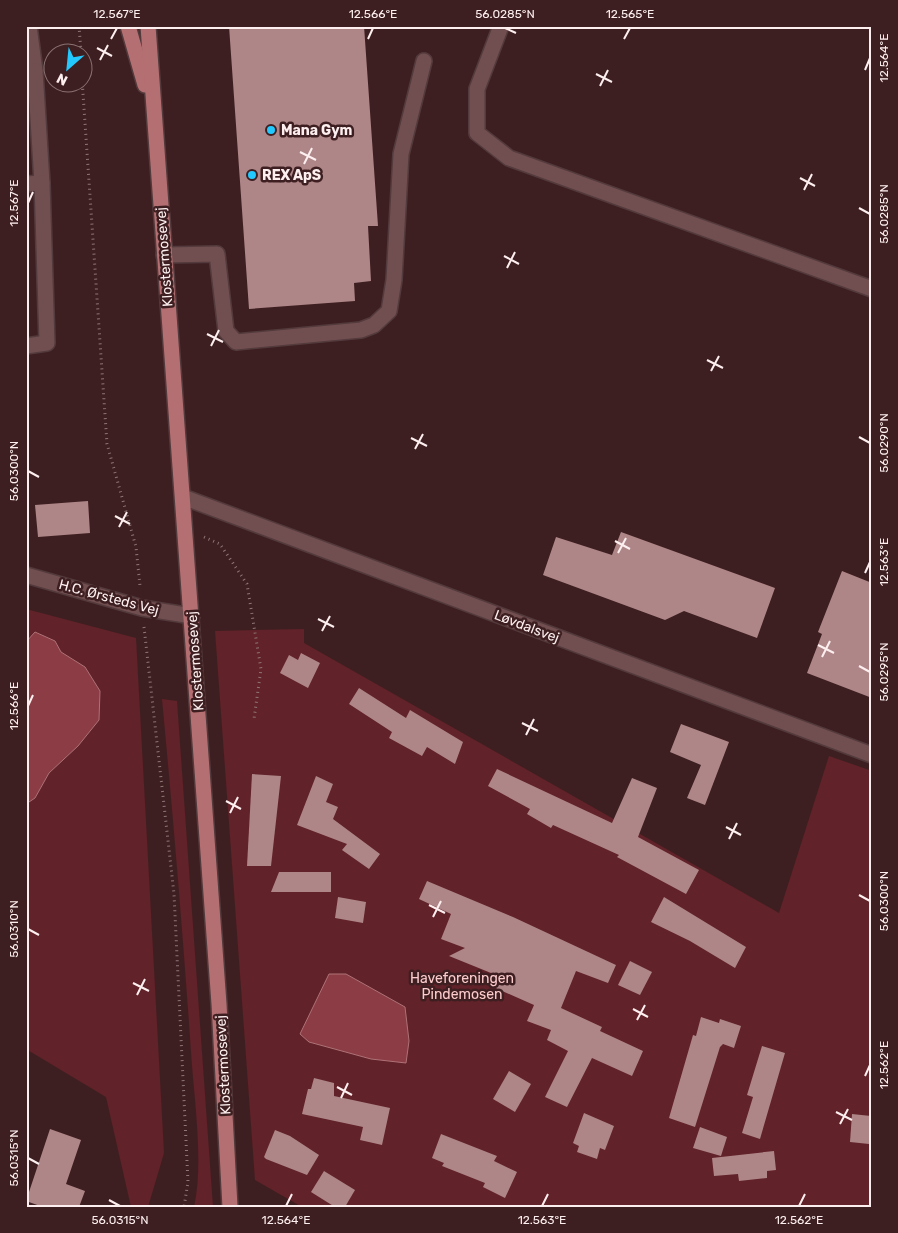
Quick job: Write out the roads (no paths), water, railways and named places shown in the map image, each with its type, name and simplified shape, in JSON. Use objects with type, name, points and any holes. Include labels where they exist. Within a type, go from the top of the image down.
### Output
[{"type":"main road","name":"Klostermosevej","points":[[128,26],[154,115]]},
{"type":"main road","name":"Klostermosevej","points":[[148,26],[219,994],[230,1207]]},
{"type":"street","points":[[26,346],[47,343],[42,183],[30,72],[29,26]]},
{"type":"street","points":[[501,26],[477,89],[476,133],[509,158],[872,289]]},
{"type":"street","points":[[164,255],[217,254],[226,332],[236,342],[361,330],[374,325],[389,311],[394,280],[400,154],[424,62]]},
{"type":"street","points":[[26,184],[42,183]]},
{"type":"street","name":"Løvdalsvej","points":[[183,497],[872,755]]},
{"type":"street","name":"H.C. Ørsteds Vej","points":[[26,575],[142,608],[192,616]]},
{"type":"place","name":"Mana Gym","points":[[271,130]]},
{"type":"place","name":"REX ApS","points":[[252,175]]},
{"type":"park label","name":"Haveforeningen Pindemosen","points":[[462,986]]}]
